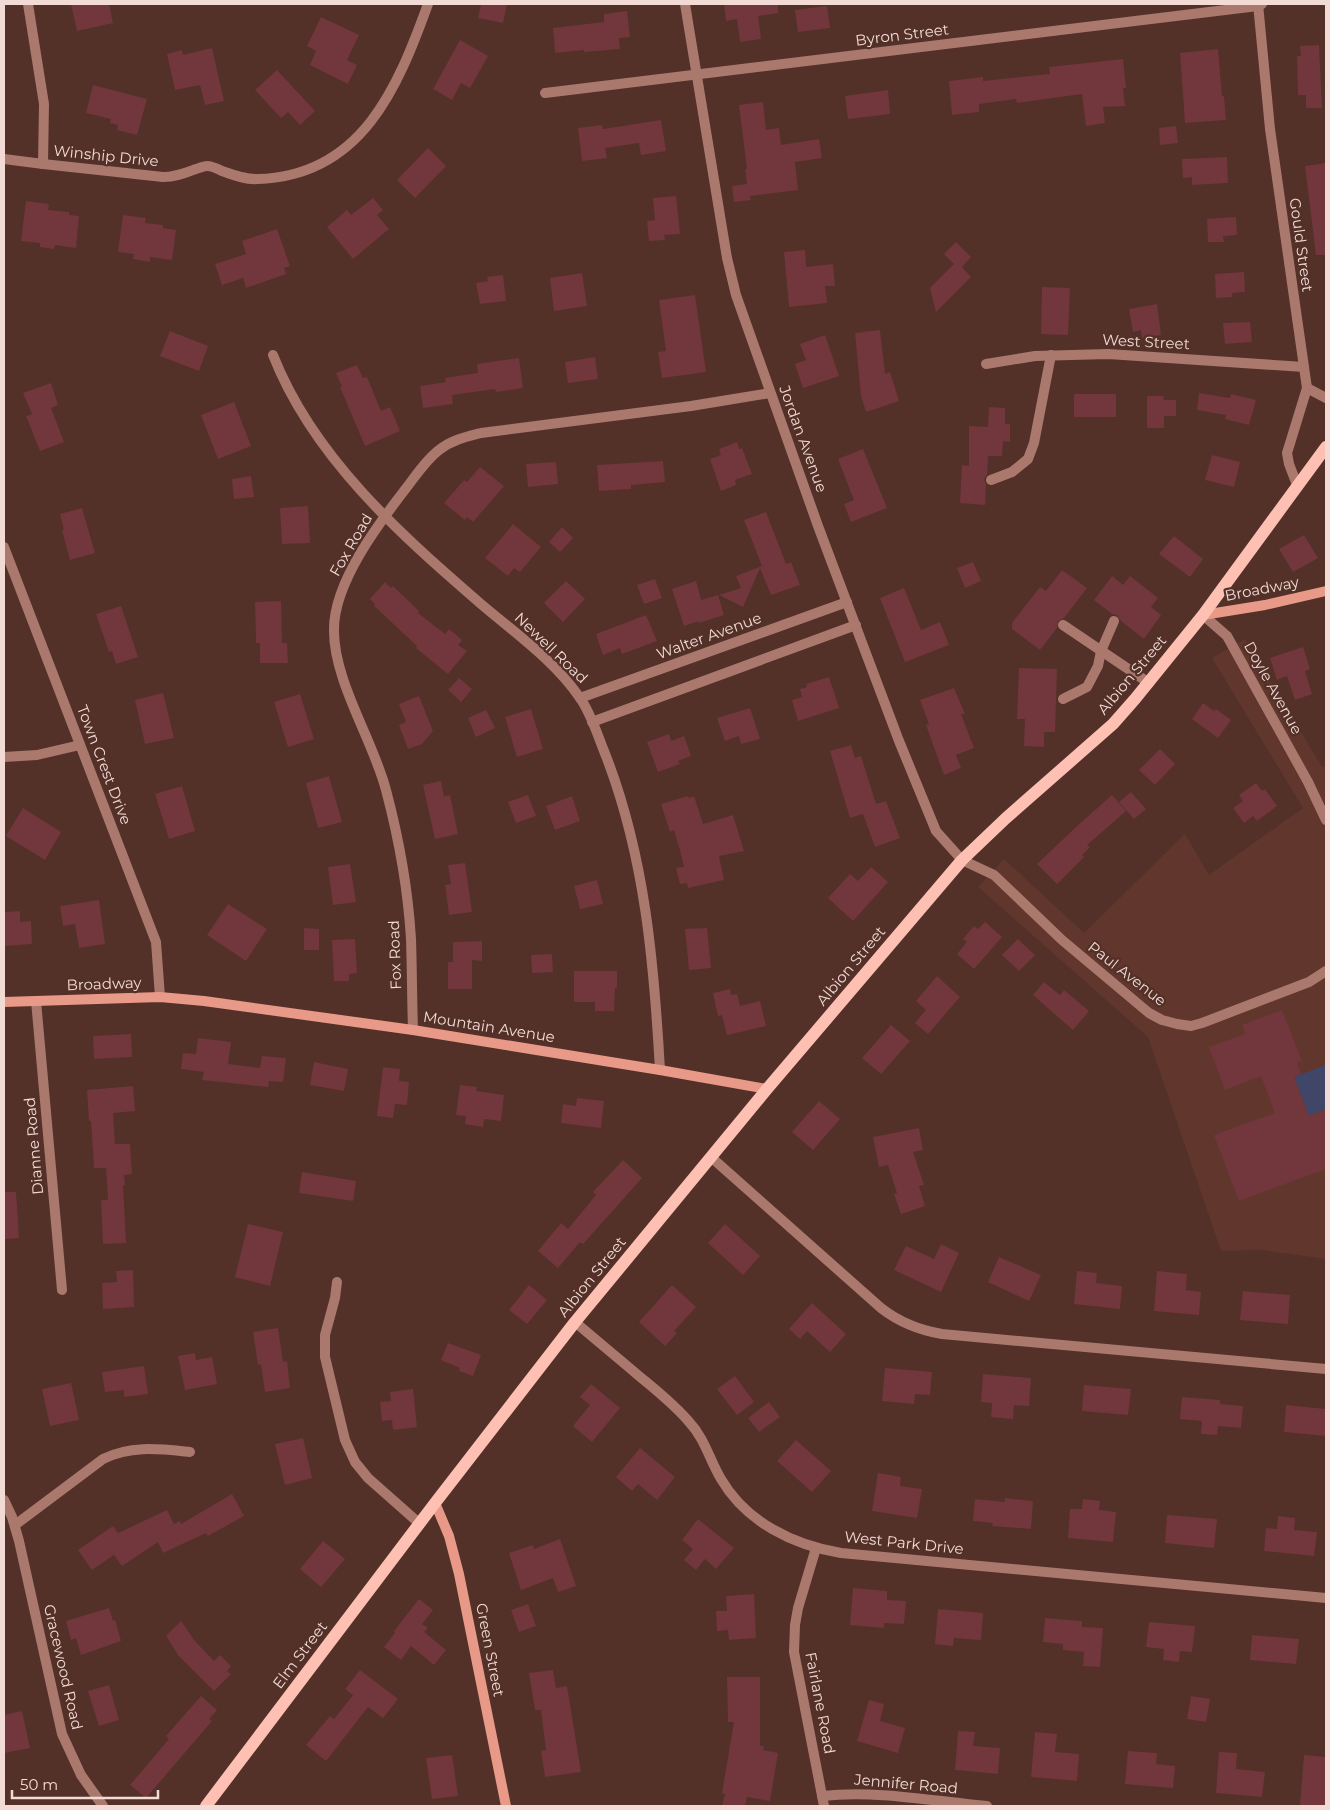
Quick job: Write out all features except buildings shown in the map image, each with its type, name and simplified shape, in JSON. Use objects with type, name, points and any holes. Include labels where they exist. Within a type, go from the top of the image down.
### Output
[{"type":"main road","name":"Albion Street","points":[[420,1524],[575,1322],[767,1089],[962,860],[1005,819],[1113,724],[1149,683],[1203,615],[1326,447]]},
{"type":"main road","name":"Broadway","points":[[1203,615],[1265,606],[1326,591]]},
{"type":"main road","name":"Broadway","points":[[4,1002],[160,997],[204,1001]]},
{"type":"main road","name":"Mountain Avenue","points":[[204,1001],[413,1030],[767,1089]]},
{"type":"main road","name":"Green Street","points":[[435,1503],[449,1536],[460,1579],[506,1806]]},
{"type":"main road","name":"Elm Street","points":[[206,1806],[420,1524]]},
{"type":"street","name":"Winship Drive","points":[[28,4],[44,104],[43,164]]},
{"type":"street","name":"Winship Drive","points":[[4,159],[163,177],[179,175],[208,166],[239,177],[256,180],[288,175],[313,167],[336,156],[353,142],[367,128],[382,107],[409,57],[428,4]]},
{"type":"street","name":"Jordan Avenue","points":[[685,4],[727,258],[742,315],[856,625],[931,821],[938,834],[962,860]]},
{"type":"street","name":"Byron Street","points":[[545,93],[1259,4]]},
{"type":"street","name":"Gould Street","points":[[1259,4],[1270,129],[1307,388],[1287,453],[1297,485]]},
{"type":"street","name":"West Street","points":[[986,364],[1011,359],[1108,354],[1304,367]]},
{"type":"street","name":"Newell Road","points":[[273,355],[288,392],[318,437],[384,517],[536,651],[559,673],[580,698],[592,722],[626,814],[637,860],[650,941],[656,995],[660,1070]]},
{"type":"street","points":[[991,480],[1012,472],[1028,459],[1034,443],[1050,356]]},
{"type":"street","points":[[1307,388],[1326,398]]},
{"type":"street","name":"Fox Road","points":[[413,1030],[411,940],[405,882],[398,841],[381,772],[344,679],[338,658],[334,629],[336,609],[347,578],[384,517],[427,461],[440,449],[456,439],[481,433],[691,406],[770,393]]},
{"type":"street","name":"Town Crest Drive","points":[[4,547],[156,942],[160,997]]},
{"type":"street","name":"Walter Avenue","points":[[580,698],[848,602]]},
{"type":"street","name":"Doyle Avenue","points":[[1203,615],[1227,636],[1308,782],[1326,820]]},
{"type":"street","points":[[1062,699],[1087,687],[1098,666],[1101,651],[1114,621]]},
{"type":"street","points":[[592,722],[856,625]]},
{"type":"street","points":[[1063,625],[1149,683]]},
{"type":"street","points":[[4,756],[37,755],[80,745]]},
{"type":"street","name":"Paul Avenue","points":[[962,860],[994,875],[1062,940],[1149,1013],[1162,1020],[1191,1026],[1309,982],[1326,972]]},
{"type":"street","name":"Dianne Road","points":[[36,1001],[62,1290]]},
{"type":"street","points":[[712,1158],[881,1308],[896,1319],[923,1330],[942,1334],[1326,1370]]},
{"type":"street","points":[[337,1282],[335,1298],[325,1336],[325,1357],[345,1440],[355,1462],[368,1478],[420,1524]]},
{"type":"street","name":"West Park Drive","points":[[575,1322],[663,1396],[686,1418],[698,1433],[720,1478],[738,1504],[768,1527],[816,1548],[841,1553],[1326,1598]]},
{"type":"street","points":[[15,1525],[97,1463],[113,1454],[137,1449],[190,1452]]},
{"type":"street","name":"Gracewood Road","points":[[4,1500],[15,1525],[62,1734],[81,1774],[103,1806]]},
{"type":"street","name":"Fairlane Road","points":[[816,1548],[798,1608],[794,1652],[823,1801]]},
{"type":"street","name":"Jennifer Road","points":[[823,1801],[844,1794],[871,1794],[986,1806]]},
{"type":"shaded area","points":[[1245,639],[1322,767],[1326,766],[1326,1259],[1262,1250],[1221,1251],[1148,1037],[978,887],[1004,859],[1084,933],[1185,834],[1209,875],[1303,808],[1212,658]]},
{"type":"shaded area","points":[[1326,1065],[1326,1109],[1309,1116],[1294,1077]]}]
